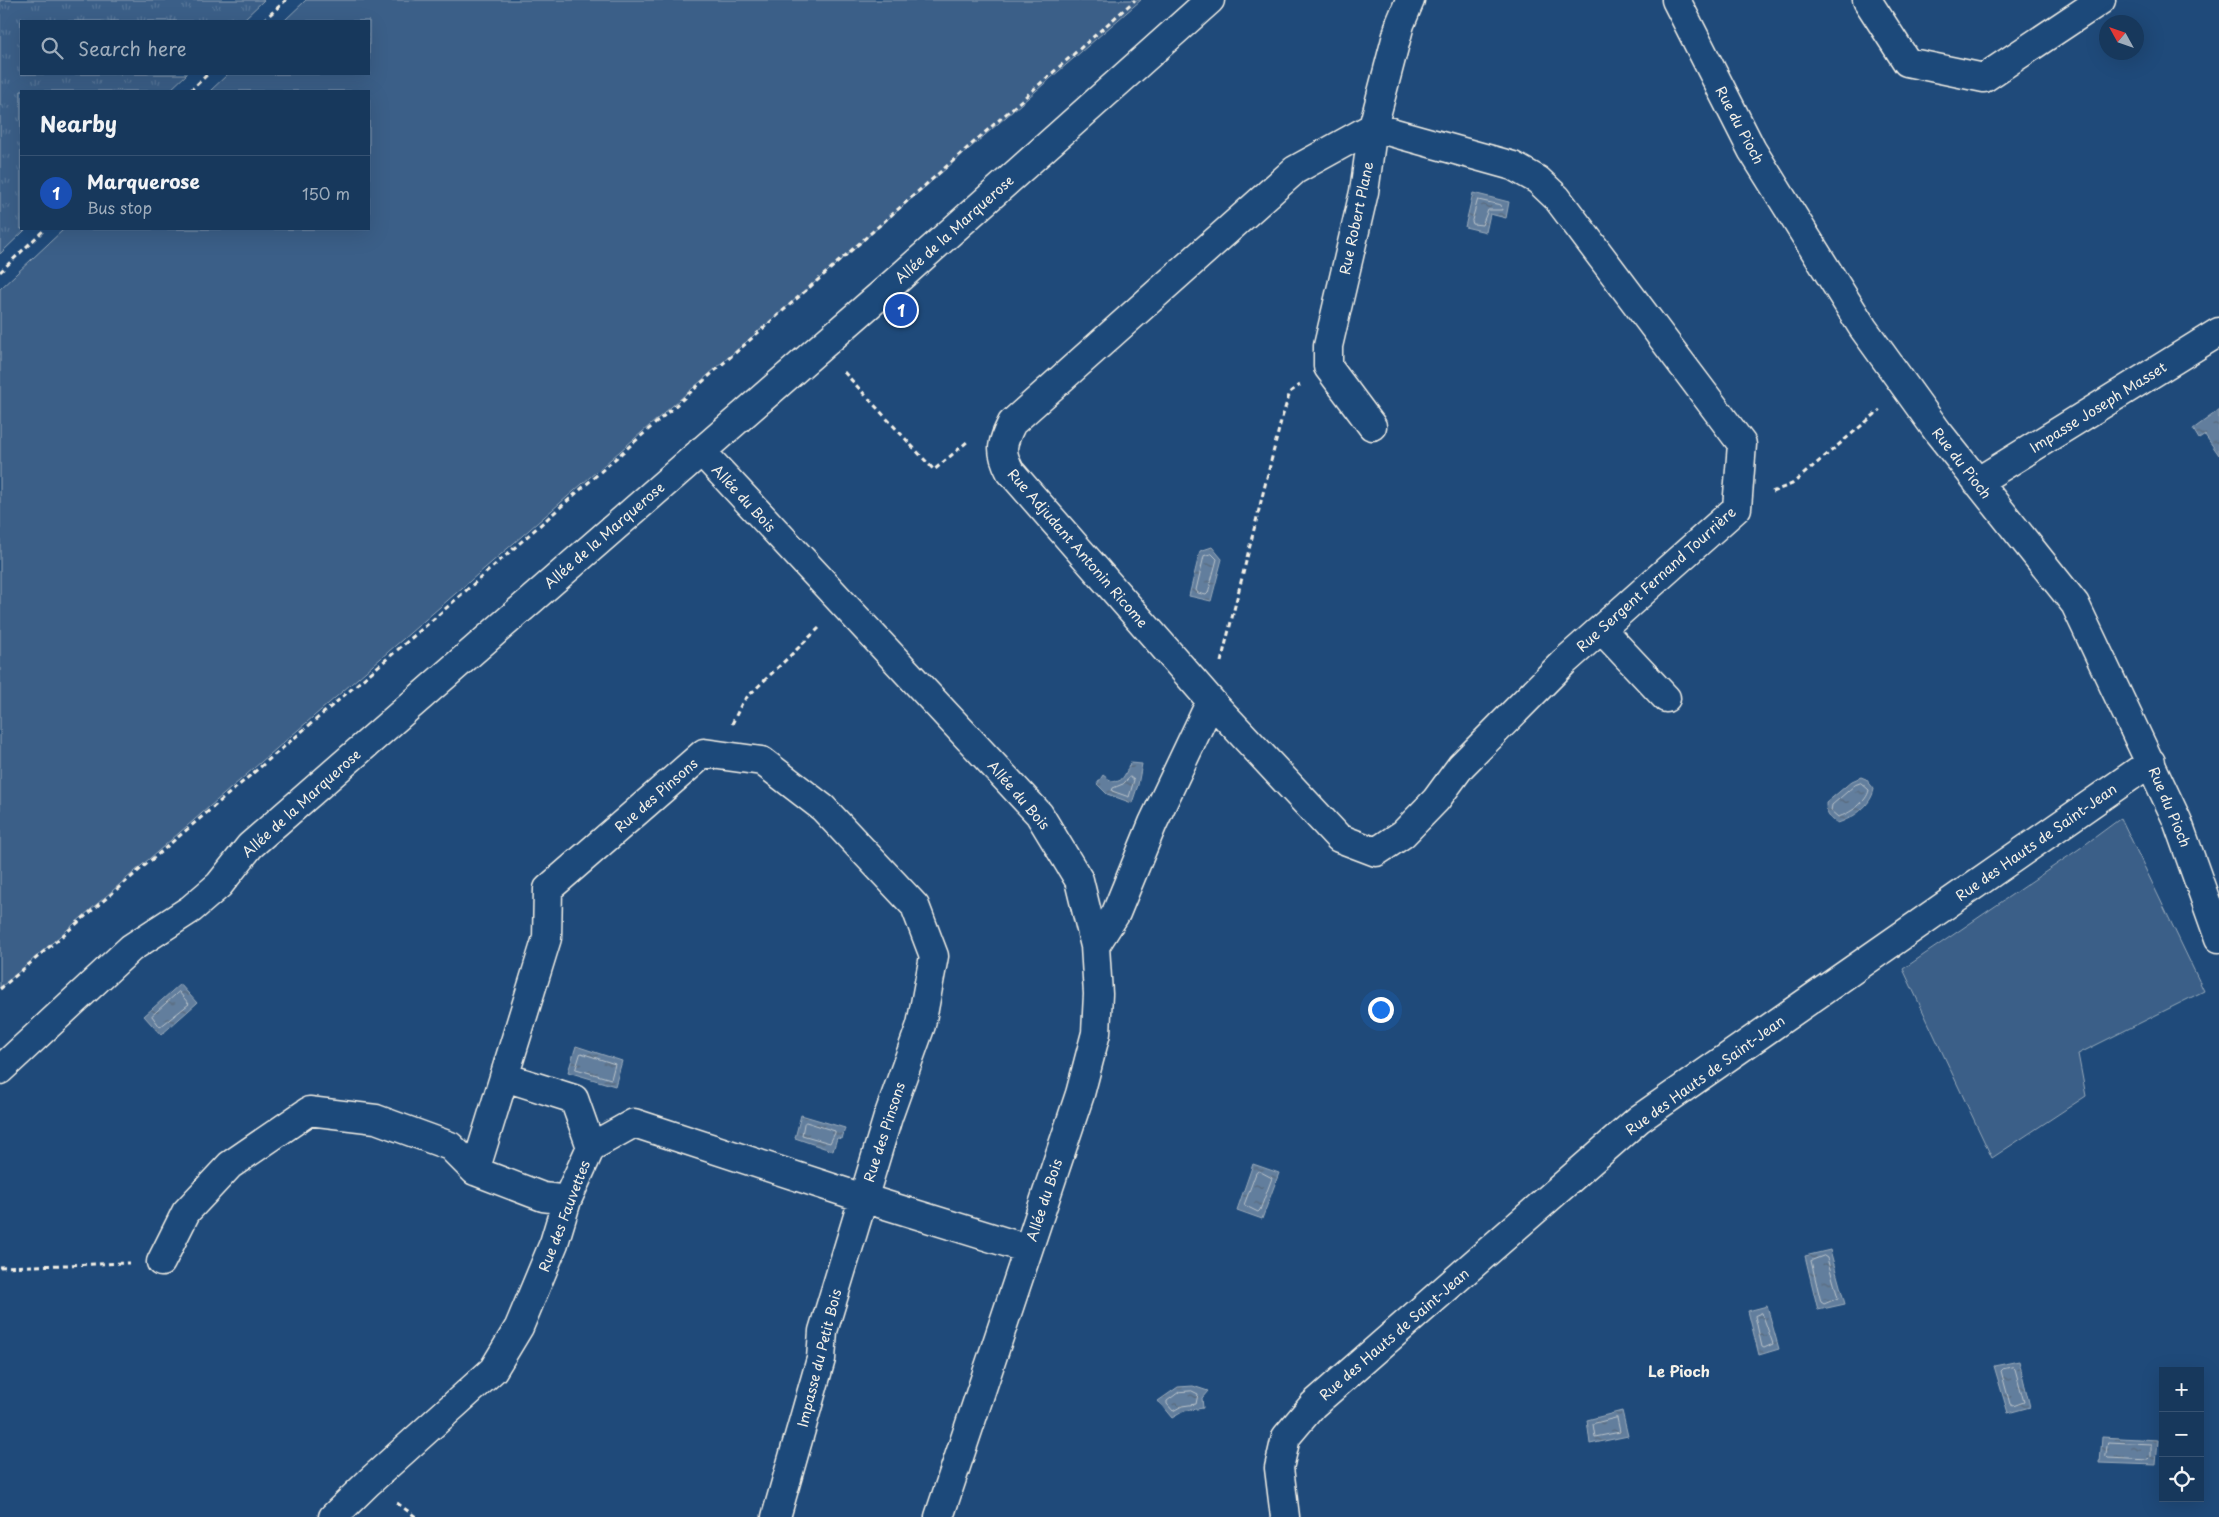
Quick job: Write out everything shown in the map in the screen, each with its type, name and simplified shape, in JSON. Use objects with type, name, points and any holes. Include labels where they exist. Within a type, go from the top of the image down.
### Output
[{"type":"street","name":"Allée de la Marquerose","points":[[0,1070],[131,948],[191,909],[219,885],[250,846],[886,290],[1210,0]]},
{"type":"street","name":"Rue Robert Plane","points":[[1328,367],[1328,346],[1364,192],[1373,127],[1400,24],[1410,0]]},
{"type":"street","name":"Rue du Pioch","points":[[1676,0],[1752,150],[1863,328],[1977,482],[2075,604],[2177,820],[2219,938]]},
{"type":"street","points":[[1867,0],[1907,62],[1984,78],[2102,0]]},
{"type":"street","name":"Rue Adjudant Antonin Ricome","points":[[1211,701],[1010,471],[1002,456],[1003,441],[1012,423],[1287,176],[1373,127]]},
{"type":"street","name":"Rue Sergent Fernand Tourrière","points":[[1211,701],[1339,838],[1376,852],[1403,834],[1436,800],[1461,766],[1564,662],[1737,508],[1742,444],[1557,198],[1538,180],[1514,166],[1373,127]]},
{"type":"street","name":"Impasse Joseph Masset","points":[[1977,482],[2219,332]]},
{"type":"street","points":[[1328,367],[1372,426]]},
{"type":"street","name":"Allée du Bois","points":[[701,451],[1039,814],[1079,880],[1094,946],[1098,994],[1096,1034],[1080,1094],[939,1517]]},
{"type":"street","points":[[1602,630],[1666,698]]},
{"type":"street","points":[[1094,946],[1116,913],[1153,823],[1211,701]]},
{"type":"street","name":"Rue des Pinsons","points":[[475,1171],[547,938],[548,889],[704,753],[762,761],[823,808],[916,906],[934,956],[921,1025],[888,1117],[863,1198]]},
{"type":"street","name":"Rue des Hauts de Saint-Jean","points":[[1285,1517],[1279,1468],[1286,1437],[1313,1405],[1632,1126],[2151,762]]},
{"type":"street","points":[[505,1077],[574,1099],[590,1147]]},
{"type":"street","points":[[161,1262],[186,1212],[230,1165],[309,1111],[376,1119],[450,1146],[475,1171],[543,1198],[568,1200]]},
{"type":"street","name":"Rue des Fauvettes","points":[[333,1517],[493,1370],[519,1327],[554,1243],[568,1200],[590,1147],[634,1123],[863,1198],[1028,1249]]},
{"type":"street","name":"Impasse du Petit Bois","points":[[776,1517],[821,1359],[823,1331],[863,1198]]},
{"type":"path","points":[[264,20],[286,0]]},
{"type":"path","points":[[0,989],[436,617],[1135,0]]},
{"type":"path","points":[[191,90],[207,75]]},
{"type":"path","points":[[0,272],[44,230]]},
{"type":"path","points":[[1211,701],[1290,392],[1328,367]]},
{"type":"path","points":[[841,370],[934,470],[967,442],[1002,456]]},
{"type":"path","points":[[1737,508],[1792,484],[1906,388]]},
{"type":"path","points":[[704,753],[734,722],[742,701],[843,605]]},
{"type":"path","points":[[0,1267],[161,1262]]},
{"type":"green space","points":[[0,0],[264,0],[243,20],[20,20],[20,75],[186,75],[170,90],[20,90],[20,230],[25,230],[0,254]]},
{"type":"green space","points":[[306,0],[1141,0],[0,988],[0,289],[63,230],[370,230],[370,90],[211,90],[227,75],[370,75],[370,20],[285,20]]},
{"type":"green space","points":[[2121,818],[2204,991],[2078,1054],[2086,1096],[1992,1158],[1903,969],[2079,849]]},
{"type":"water","points":[[1473,193],[1509,202],[1506,218],[1490,214],[1486,232],[1465,227]]},
{"type":"water","points":[[2219,410],[2219,455],[2205,435],[2199,439],[2193,429]]},
{"type":"water","points":[[1212,547],[1222,559],[1211,601],[1189,596],[1200,551]]},
{"type":"water","points":[[1130,763],[1142,764],[1132,803],[1107,794],[1097,784],[1103,775],[1114,781],[1121,780]]},
{"type":"water","points":[[1861,777],[1866,779],[1874,789],[1869,801],[1850,818],[1838,823],[1828,815],[1826,803],[1852,781]]},
{"type":"water","points":[[180,984],[197,1003],[161,1035],[144,1016]]},
{"type":"water","points":[[576,1046],[622,1061],[615,1086],[568,1072]]},
{"type":"water","points":[[801,1115],[845,1128],[842,1139],[837,1138],[833,1151],[795,1138]]},
{"type":"water","points":[[1253,1164],[1279,1173],[1262,1219],[1237,1210]]},
{"type":"water","points":[[1830,1250],[1845,1304],[1818,1310],[1805,1256]]},
{"type":"water","points":[[1767,1306],[1779,1349],[1759,1355],[1748,1311]]},
{"type":"water","points":[[2019,1361],[2030,1407],[2008,1413],[1994,1366]]},
{"type":"water","points":[[1193,1386],[1208,1391],[1202,1398],[1203,1408],[1184,1411],[1172,1418],[1158,1401],[1178,1387]]},
{"type":"water","points":[[1622,1411],[1628,1436],[1590,1444],[1587,1420]]},
{"type":"water","points":[[2102,1437],[2158,1440],[2156,1465],[2100,1463]]},
{"type":"place","name":"Marquerose","points":[[901,310]]},
{"type":"district","name":"Le Pioch","points":[[1679,1370]]}]
